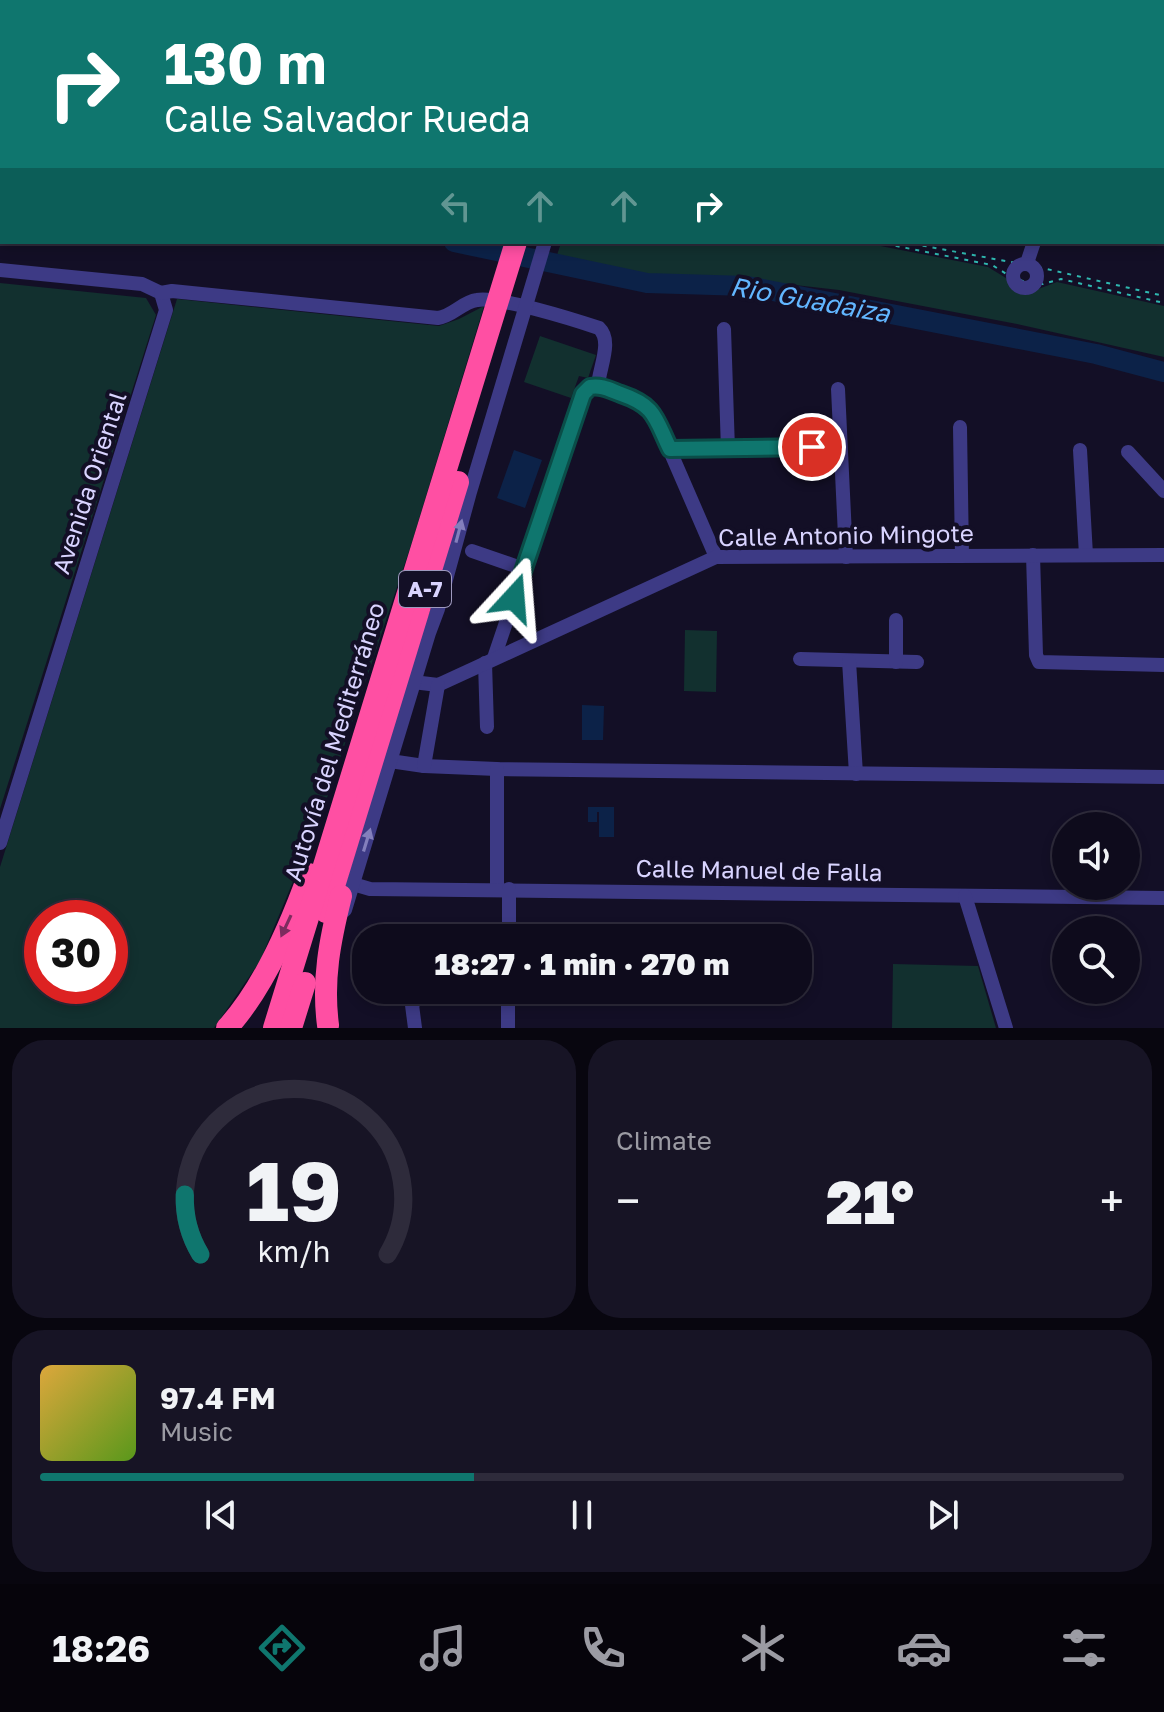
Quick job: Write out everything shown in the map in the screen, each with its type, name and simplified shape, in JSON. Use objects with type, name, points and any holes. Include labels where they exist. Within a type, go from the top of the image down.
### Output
[{"type":"highway","name":"Autovía del Mediterráneo","points":[[274,1028],[351,778],[503,333],[516,244]]},
{"type":"highway","name":"Autovía del Mediterráneo","points":[[291,1028],[530,244]]},
{"type":"highway","points":[[227,1028],[249,998],[272,956],[307,880],[333,807],[351,778]]},
{"type":"highway","points":[[328,1025],[324,986],[326,965],[345,879],[347,844]]},
{"type":"street","points":[[328,1025],[333,957],[413,682],[438,609],[503,333],[544,244]]},
{"type":"street","points":[[1027,264],[1033,244]]},
{"type":"street","points":[[0,270],[142,284],[161,293],[172,291],[438,318],[483,299],[599,328],[605,334],[606,342],[598,386]]},
{"type":"street","name":"Avenida Oriental","points":[[0,843],[165,320],[165,301],[161,293]]},
{"type":"street","points":[[724,329],[728,450]]},
{"type":"street","points":[[487,727],[490,660],[583,394],[590,387],[598,386],[643,402],[654,414],[716,557]]},
{"type":"street","points":[[838,389],[846,557]]},
{"type":"street","points":[[960,427],[962,556]]},
{"type":"street","points":[[670,449],[840,447]]},
{"type":"street","points":[[1080,450],[1086,555]]},
{"type":"street","points":[[1128,452],[1164,491]]},
{"type":"street","points":[[472,551],[524,569]]},
{"type":"street","points":[[1033,555],[1036,655],[1039,662],[1164,665]]},
{"type":"street","name":"Calle Antonio Mingote","points":[[438,685],[716,557],[1164,555]]},
{"type":"street","points":[[896,620],[896,662]]},
{"type":"street","points":[[800,659],[917,662]]},
{"type":"street","points":[[849,661],[856,774]]},
{"type":"street","points":[[413,682],[438,685],[424,766]]},
{"type":"street","points":[[390,761],[424,766],[497,769],[1164,777]]},
{"type":"street","points":[[497,769],[507,924]]},
{"type":"street","name":"Calle Manuel de Falla","points":[[353,884],[370,889],[1164,898]]},
{"type":"street","points":[[965,896],[1006,1028]]},
{"type":"street","points":[[413,1004],[415,1028]]},
{"type":"street","points":[[508,1004],[508,1028]]},
{"type":"path","points":[[914,244],[1027,264],[1164,296]]},
{"type":"green space","points":[[870,244],[988,267],[1006,278],[1014,291],[1025,294],[1057,282],[1164,306],[1164,357],[1017,324],[839,290],[759,281],[692,281],[635,275],[556,258],[560,246]]},
{"type":"green space","points":[[0,283],[146,298],[156,315],[0,809]]},
{"type":"green space","points":[[177,299],[439,326],[484,306],[412,542],[324,807],[260,961],[214,1028],[0,1028],[0,867]]},
{"type":"green space","points":[[540,336],[596,355],[588,378],[579,376],[571,398],[524,382]]},
{"type":"green space","points":[[685,630],[717,631],[716,692],[684,691]]},
{"type":"green space","points":[[893,964],[978,966],[996,1028],[892,1028]]},
{"type":"water","points":[[514,450],[542,460],[525,508],[497,498]]},
{"type":"water","points":[[582,705],[604,706],[603,740],[582,740]]},
{"type":"water","points":[[588,807],[614,807],[614,837],[599,837],[599,812],[597,822],[588,822]]},
{"type":"waterway","name":"Rio Guadaiza","points":[[463,244],[647,283],[747,286],[1096,354],[1164,372]]},
{"type":"route","points":[[514,598],[583,394],[590,387],[603,387],[643,402],[654,414],[670,449],[812,447]]}]
